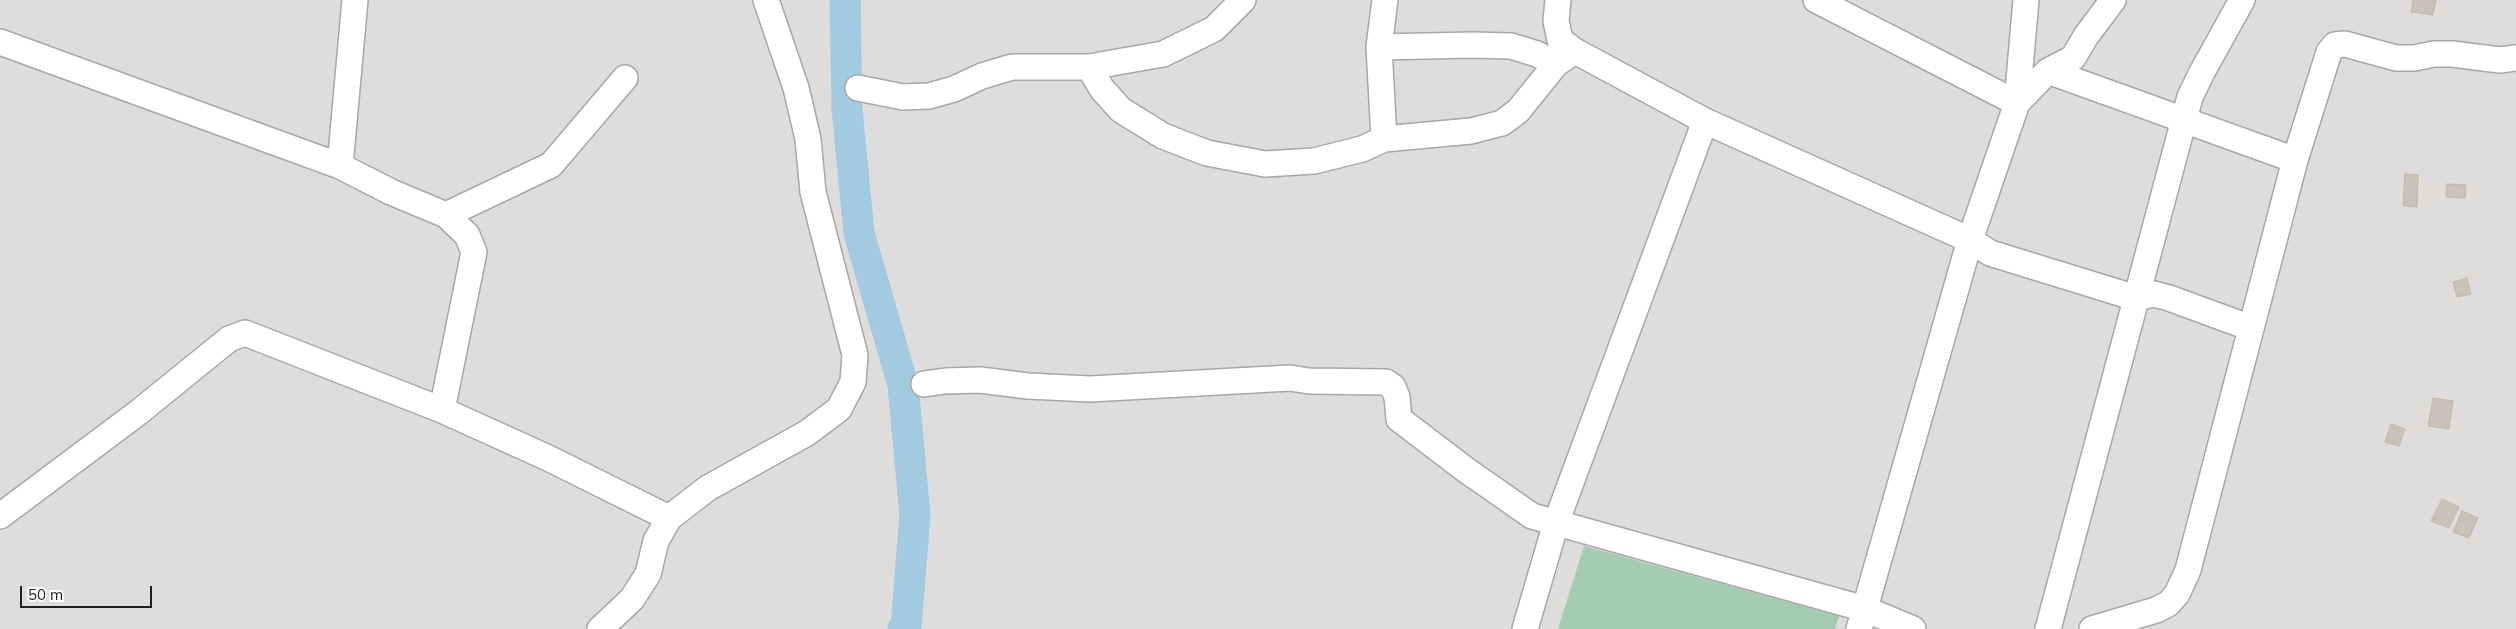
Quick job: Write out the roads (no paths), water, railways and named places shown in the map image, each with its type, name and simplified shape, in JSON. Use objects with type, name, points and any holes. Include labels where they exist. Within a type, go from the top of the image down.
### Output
[{"type":"street","points":[[340,166],[355,0]]},
{"type":"street","points":[[600,629],[632,599],[643,582],[648,574],[656,541],[670,518],[708,488],[807,433],[839,409],[853,382],[855,355],[813,192],[808,139],[796,88],[766,0]]},
{"type":"street","points":[[858,88],[904,97],[929,96],[954,89],[982,76],[1012,67],[1089,66],[1162,54],[1214,29],[1244,0]]},
{"type":"street","points":[[1384,139],[1379,47],[1385,0]]},
{"type":"street","points":[[1558,0],[1556,21],[1565,57]]},
{"type":"street","points":[[1816,0],[2017,102]]},
{"type":"street","points":[[1862,619],[1970,240],[2017,102],[2026,0]]},
{"type":"street","points":[[2017,102],[2048,71],[2073,58],[2086,36],[2113,0]]},
{"type":"street","points":[[2048,629],[2190,97],[2200,74],[2242,0]]},
{"type":"street","points":[[0,42],[340,166],[391,192],[446,215],[467,235],[474,252],[442,410]]},
{"type":"street","points":[[2092,629],[2156,610],[2168,604],[2177,594],[2188,570],[2295,160],[2329,52],[2335,45],[2345,44],[2396,58],[2452,54],[2500,60],[2516,58]]},
{"type":"street","points":[[1379,47],[1512,46],[1537,54],[1565,57],[1970,240],[1990,253],[2136,298],[2154,294],[2169,298],[2251,328]]},
{"type":"street","points":[[1089,66],[1102,89],[1121,110],[1163,136],[1207,153],[1265,164],[1314,160],[1362,149],[1384,139],[1471,131],[1502,123],[1518,111],[1565,57]]},
{"type":"street","points":[[2048,71],[2295,160]]},
{"type":"street","points":[[446,215],[551,165],[625,78]]},
{"type":"street","points":[[1525,629],[1556,524],[1705,121]]},
{"type":"street","points":[[0,516],[138,412],[229,339],[245,334],[442,410],[546,457],[670,518]]},
{"type":"street","points":[[924,384],[980,380],[1028,386],[1090,389],[1283,378],[1309,381],[1386,382],[1393,387],[1397,397],[1399,419],[1528,513],[1556,524],[1862,619],[1913,629]]},
{"type":"waterway","points":[[845,0],[847,109],[859,233],[903,385],[915,515],[906,626],[903,629]]}]
